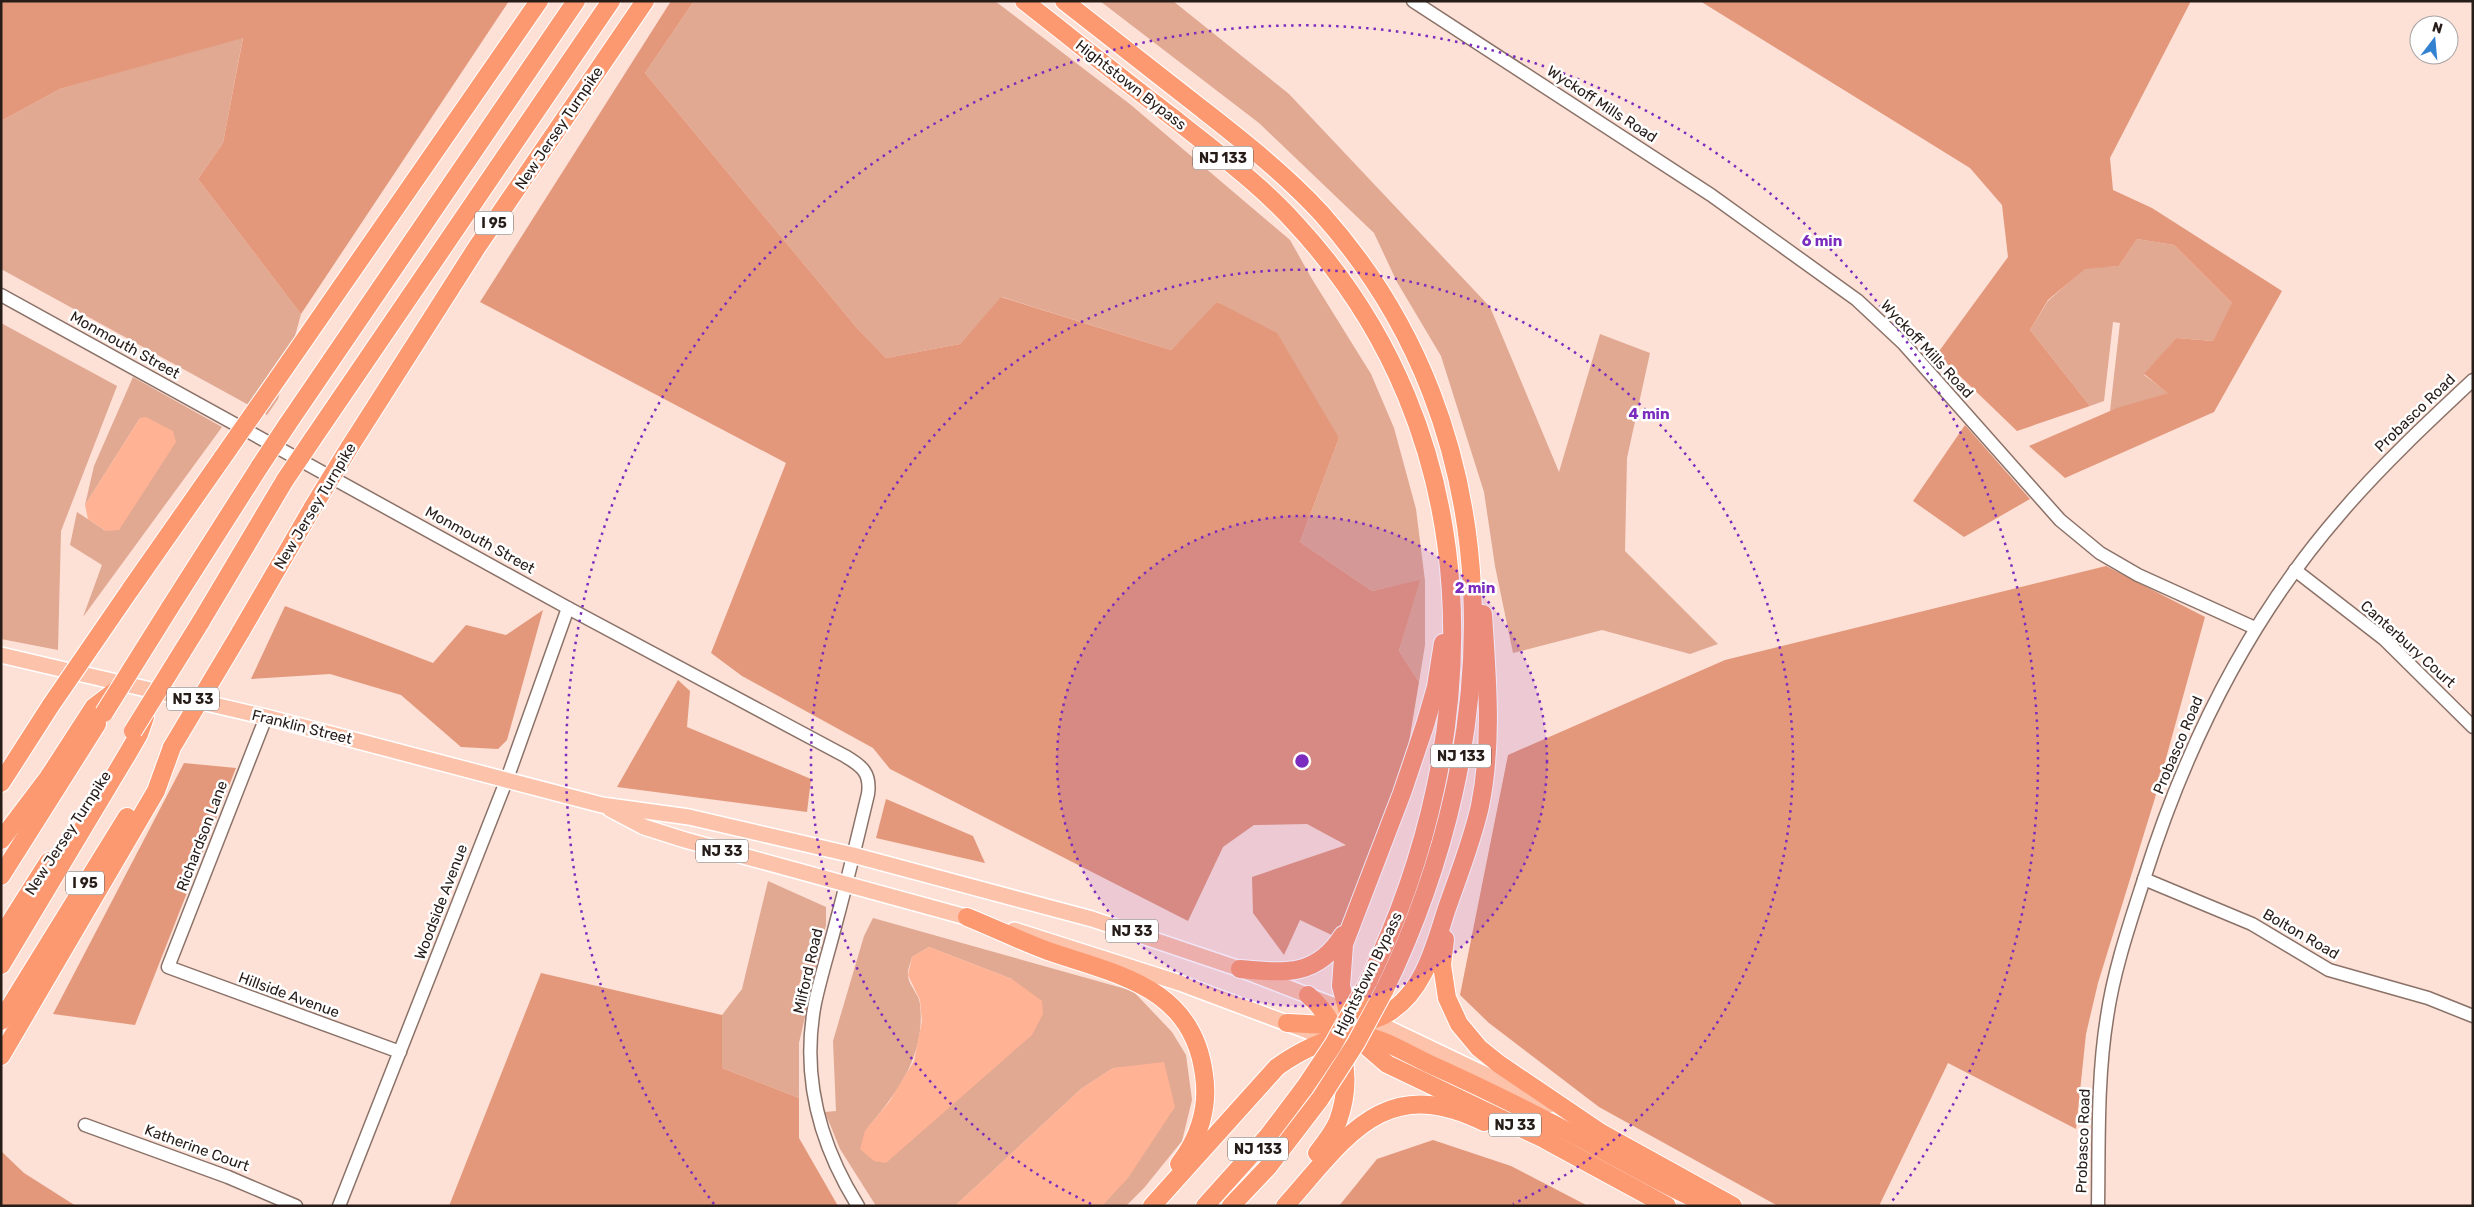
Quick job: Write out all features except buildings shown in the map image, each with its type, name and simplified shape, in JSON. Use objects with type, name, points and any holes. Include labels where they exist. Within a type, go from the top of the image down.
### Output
[{"type":"highway","points":[[1,783],[51,705],[130,590],[539,1]]},
{"type":"highway","points":[[1,840],[99,710],[120,688],[169,608],[287,425],[576,1]]},
{"type":"highway","name":"New Jersey Turnpike","points":[[1,937],[136,732],[146,712],[312,440],[611,1]]},
{"type":"highway","name":"New Jersey Turnpike","points":[[1,1021],[172,746],[349,448],[477,247],[645,1]]},
{"type":"highway","name":"Hightstown Bypass","points":[[1024,1],[1247,177],[1288,216],[1320,251],[1365,314],[1402,383],[1428,453],[1445,525],[1454,627],[1451,688],[1445,736],[1433,799],[1417,860],[1396,919],[1368,982],[1333,1046],[1268,1136],[1205,1206]]},
{"type":"highway","name":"Hightstown Bypass","points":[[1064,1],[1273,166],[1313,204],[1348,246],[1396,316],[1421,365],[1444,426],[1465,508],[1472,580],[1473,628],[1469,690],[1461,754],[1446,822],[1428,882],[1409,934],[1384,991],[1356,1043],[1320,1099],[1279,1153],[1232,1206]]},
{"type":"highway","points":[[1465,508],[1480,560],[1489,714],[1483,788],[1443,955],[1444,986],[1454,1015],[1464,1032],[1489,1057],[1600,1133]]},
{"type":"highway","points":[[1387,1064],[1364,1046],[1352,1023],[1341,986],[1341,967],[1344,944],[1405,786],[1436,687],[1444,638],[1445,525]]},
{"type":"highway","points":[[1,876],[99,710]]},
{"type":"highway","points":[[1,965],[136,732]]},
{"type":"highway","points":[[1,772],[31,737]]},
{"type":"highway","points":[[1,1056],[156,791],[172,746]]},
{"type":"highway","points":[[1152,1206],[1269,1074],[1296,1055],[1336,1036],[1352,1023],[1370,1020],[1386,1014],[1399,1005],[1423,974],[1435,948],[1464,863]]},
{"type":"highway","points":[[967,917],[1047,951],[1135,980],[1166,1002],[1191,1033],[1204,1069],[1206,1093],[1202,1116],[1195,1139],[1182,1160],[1141,1206]]},
{"type":"highway","points":[[1240,969],[1284,972],[1311,966],[1335,948],[1352,922]]},
{"type":"highway","points":[[1274,1206],[1316,1155],[1337,1122],[1344,1094],[1344,1065],[1336,1036],[1324,1009],[1308,995]]},
{"type":"highway","points":[[1287,1023],[1336,1036]]},
{"type":"highway","points":[[1352,1023],[1385,1044],[1477,1086],[1563,1129],[1678,1192],[1711,1206]]},
{"type":"highway","name":"NJ 33","points":[[1387,1064],[1535,1135],[1667,1206]]},
{"type":"highway","points":[[1285,1206],[1332,1150],[1358,1126],[1387,1111],[1419,1105],[1443,1107],[1465,1113],[1558,1159],[1641,1191]]},
{"type":"highway","name":"NJ 33","points":[[1600,1133],[1732,1206]]},
{"type":"main road","name":"Franklin Street","points":[[1,655],[266,717],[602,805]]},
{"type":"main road","name":"NJ 33","points":[[602,805],[689,817],[853,855],[1092,919],[1240,969],[1308,995],[1352,1023]]},
{"type":"main road","name":"NJ 33","points":[[602,805],[644,827],[967,917],[1145,971],[1287,1023]]},
{"type":"main road","name":"NJ 33","points":[[1370,1020],[1501,1081],[1600,1133]]},
{"type":"main road","name":"NJ 33","points":[[1336,1036],[1387,1064]]},
{"type":"street","name":"Wyckoff Mills Road","points":[[1413,1],[1711,196],[1857,300],[1903,343],[2060,520],[2100,553],[2138,575],[2255,628]]},
{"type":"street","name":"Monmouth Street","points":[[1,295],[568,608],[845,756],[864,768],[869,778],[869,788],[853,855]]},
{"type":"street","name":"Probasco Road","points":[[2098,1206],[2103,1050],[2107,1016],[2119,963],[2144,879],[2170,804],[2200,730],[2225,680],[2255,628],[2295,570],[2341,512],[2473,380]]},
{"type":"street","name":"Canterbury Court","points":[[2295,570],[2384,639],[2473,727]]},
{"type":"street","name":"Woodside Avenue","points":[[339,1206],[507,779],[568,608]]},
{"type":"street","name":"Richardson Lane","points":[[168,967],[266,717]]},
{"type":"street","name":"Milford Road","points":[[853,855],[816,1003],[812,1034],[811,1069],[815,1103],[823,1135],[841,1176],[858,1206]]},
{"type":"street","name":"Bolton Road","points":[[2144,879],[2252,924],[2329,970],[2428,998],[2473,1016]]},
{"type":"street","name":"Hillside Avenue","points":[[168,967],[400,1052]]},
{"type":"street","name":"Katherine Court","points":[[85,1125],[228,1176],[296,1206]]},
{"type":"shaded area","points":[[1,1],[509,1],[301,314],[198,179],[223,143],[243,38],[60,89],[1,121]]},
{"type":"shaded area","points":[[671,1],[694,1],[645,73],[857,328],[886,358],[960,344],[1001,297],[1171,350],[1217,302],[1277,333],[1339,438],[1300,542],[1372,591],[1420,580],[1399,651],[1419,682],[1405,766],[1338,938],[1300,920],[1284,955],[1253,913],[1252,877],[1346,845],[1307,824],[1254,825],[1223,847],[1188,921],[890,769],[873,748],[742,676],[711,653],[786,463],[480,302]]},
{"type":"shaded area","points":[[694,1],[995,1],[1131,105],[1290,240],[1371,374],[1394,428],[1416,509],[1425,581],[1425,645],[1419,682],[1399,651],[1419,581],[1372,591],[1300,542],[1339,438],[1218,302],[1171,350],[1002,297],[960,344],[886,358],[857,328],[645,73]]},
{"type":"shaded area","points":[[1100,1],[1173,1],[1289,94],[1490,307],[1559,472],[1600,334],[1650,353],[1627,458],[1625,551],[1718,644],[1690,654],[1602,630],[1513,653],[1495,566],[1484,492],[1441,356],[1397,282],[1374,233],[1259,123]]},
{"type":"shaded area","points":[[1700,1],[2191,1],[2110,158],[2113,190],[2152,208],[2282,291],[2214,412],[2065,478],[2029,446],[2117,408],[2168,393],[2144,374],[2176,338],[2213,341],[2232,303],[2174,245],[2137,239],[2119,266],[2085,269],[2048,300],[2030,330],[2090,406],[2017,431],[1937,354],[2008,257],[2002,205],[1970,168]]},
{"type":"shaded area","points":[[243,37],[223,143],[198,179],[301,314],[278,399],[267,415],[1,269],[1,121],[60,89]]},
{"type":"shaded area","points":[[2137,239],[2174,245],[2233,304],[2213,341],[2176,338],[2144,375],[2169,393],[2110,411],[2120,323],[2113,322],[2104,401],[2090,406],[2030,330],[2048,301],[2085,268],[2119,266]]},
{"type":"shaded area","points":[[1,323],[117,386],[61,531],[58,650],[1,639]]},
{"type":"shaded area","points":[[133,377],[222,427],[83,617],[102,565],[70,545],[77,512],[106,531],[140,418],[85,505],[94,466]]},
{"type":"shaded area","points":[[146,417],[173,431],[176,442],[119,530],[106,531],[88,519],[85,505],[140,418]]},
{"type":"shaded area","points":[[1965,425],[2030,499],[1964,537],[1913,501]]},
{"type":"shaded area","points":[[2106,566],[2205,617],[2155,798],[2098,983],[2086,1034],[2076,1129],[1948,1063],[1879,1206],[1778,1206],[1599,1107],[1489,1023],[1460,995],[1508,755],[1725,660]]},
{"type":"shaded area","points":[[285,606],[433,663],[466,625],[506,635],[543,610],[507,740],[498,749],[461,747],[401,695],[330,674],[251,679]]},
{"type":"shaded area","points":[[678,680],[690,691],[687,727],[811,779],[807,812],[617,787]]},
{"type":"shaded area","points":[[184,763],[236,768],[135,1025],[53,1014]]},
{"type":"shaded area","points":[[886,799],[973,836],[985,863],[876,838]]},
{"type":"shaded area","points":[[768,881],[826,907],[826,925],[799,1043],[799,1098],[722,1068],[722,1015],[742,989]]},
{"type":"shaded area","points":[[873,918],[1133,991],[1172,1032],[1186,1055],[1192,1100],[1182,1141],[1144,1188],[1126,1206],[1102,1206],[1111,1195],[1133,1067],[1113,1068],[1081,1089],[955,1206],[876,1206],[840,1149],[825,1112],[836,1111],[833,1041],[864,936]],"holes":[[[929,947],[1012,979],[865,1131],[898,1088],[914,1057],[921,1023],[920,1004],[908,976],[912,957]]]},
{"type":"shaded area","points":[[929,947],[1012,979],[1042,1001],[1043,1014],[1032,1035],[886,1163],[874,1161],[860,1149],[865,1131],[889,1102],[914,1061],[922,1021],[920,1000],[908,975],[912,957]]},
{"type":"shaded area","points":[[541,973],[722,1015],[722,1068],[799,1098],[799,1138],[838,1206],[449,1206]]},
{"type":"shaded area","points":[[1164,1062],[1175,1107],[1128,1178],[1102,1206],[955,1206],[1081,1089],[1113,1068]]},
{"type":"shaded area","points":[[1433,1140],[1511,1166],[1588,1206],[1339,1206],[1377,1159]]},
{"type":"shaded area","points":[[1,1151],[24,1173],[76,1206],[1,1206]]}]
